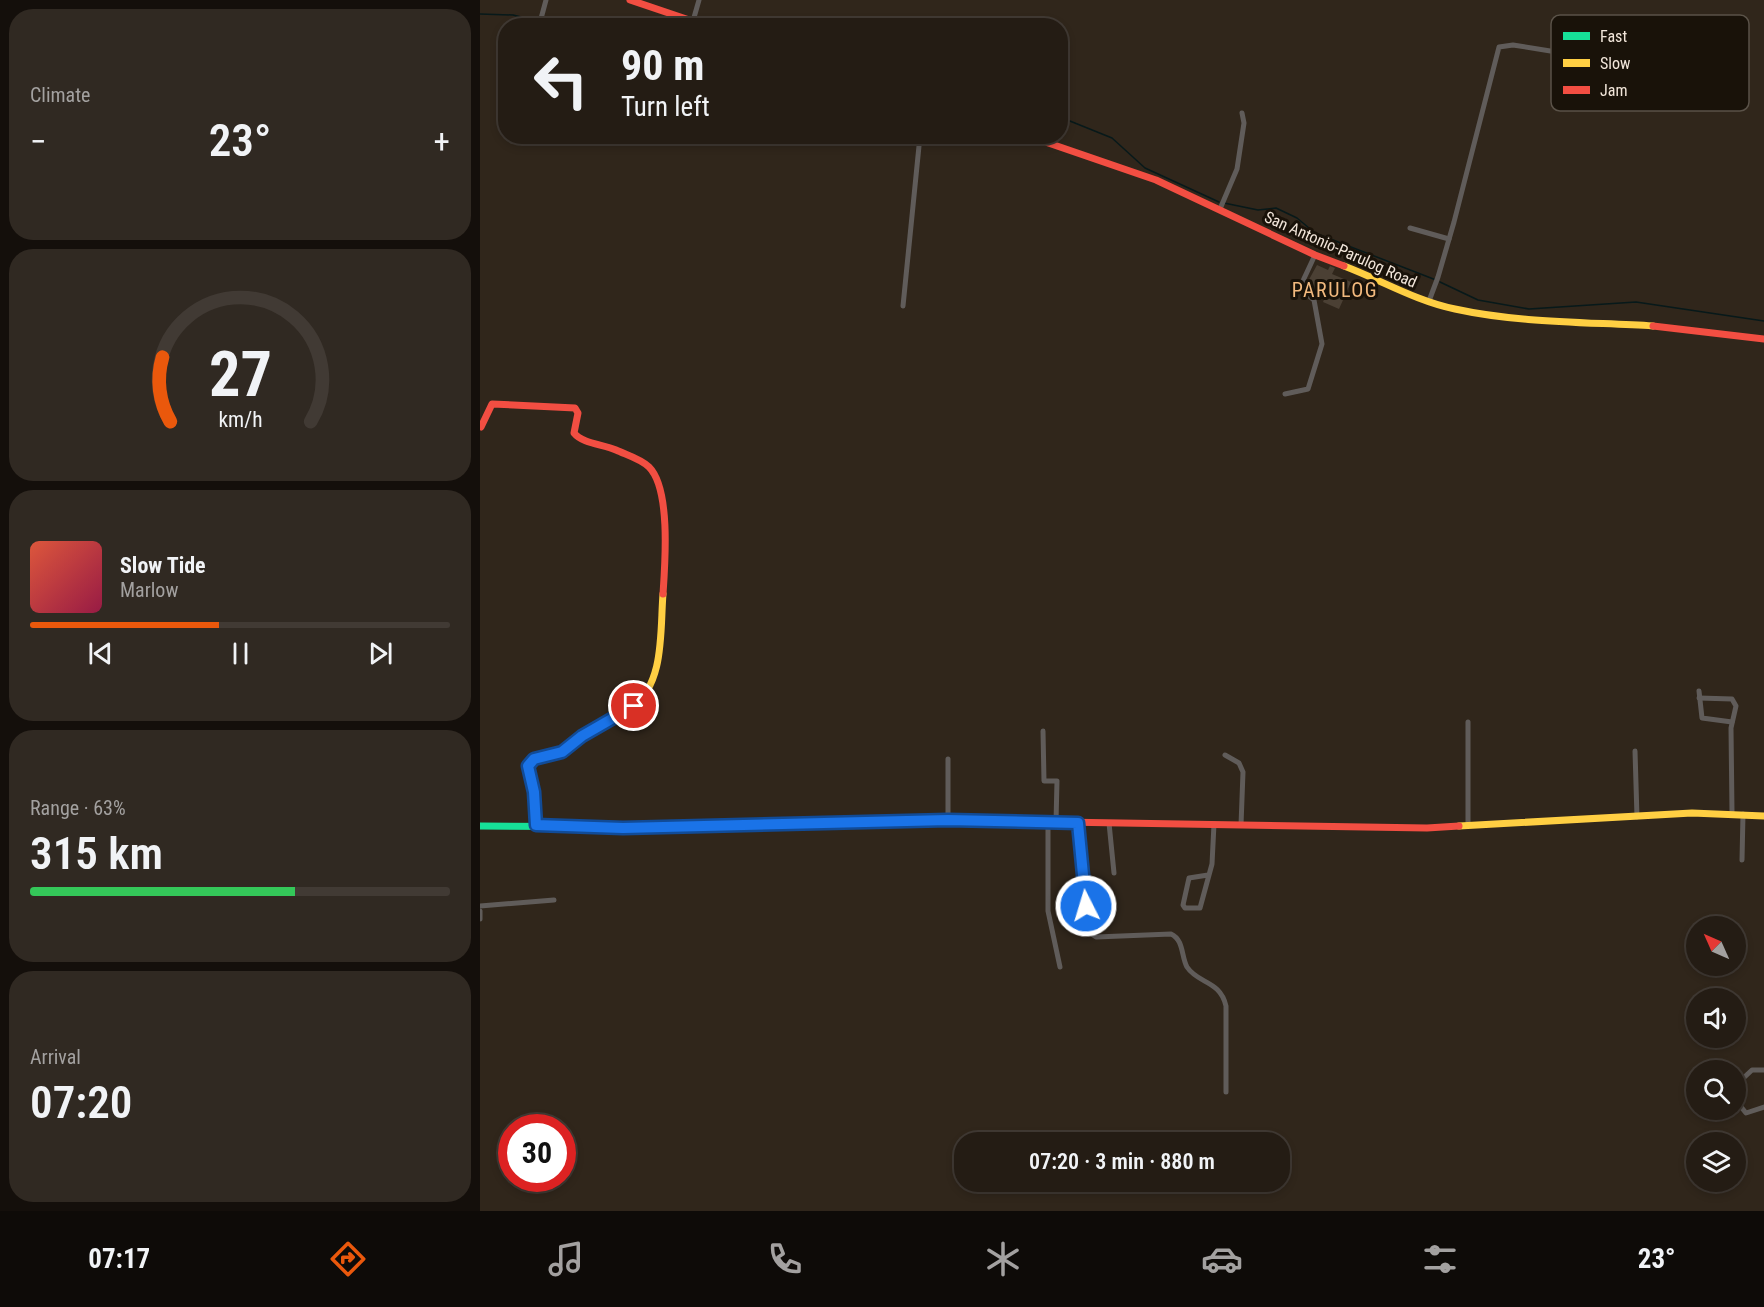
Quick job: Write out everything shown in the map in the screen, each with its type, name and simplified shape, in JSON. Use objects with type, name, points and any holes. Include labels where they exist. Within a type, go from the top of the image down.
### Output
[{"type":"street","points":[[541,18],[546,0]]},
{"type":"street","points":[[630,0],[684,18]]},
{"type":"street","points":[[694,18],[699,0]]},
{"type":"street","points":[[1429,301],[1449,239],[1499,47],[1513,45],[1551,51]]},
{"type":"street","points":[[1222,206],[1237,170],[1244,123],[1242,113]]},
{"type":"street","points":[[903,306],[919,144]]},
{"type":"street","name":"San Antonio-Parulog Road","points":[[1051,144],[1156,180],[1222,206],[1315,255],[1350,268],[1389,287],[1454,309],[1526,319],[1656,326],[1764,339]]},
{"type":"street","points":[[1410,228],[1449,239]]},
{"type":"street","points":[[1285,394],[1308,389],[1322,344],[1314,300],[1303,291],[1301,285],[1315,255]]},
{"type":"street","points":[[481,427],[492,404],[575,408],[578,412],[574,433],[579,439],[608,446],[643,462],[651,469],[661,485],[666,557],[656,670],[648,690],[634,706],[582,736],[562,752],[534,759],[528,766],[534,792],[536,825]]},
{"type":"street","points":[[1732,722],[1702,718],[1700,694],[1734,700],[1737,711],[1732,722],[1732,812]]},
{"type":"street","points":[[1468,722],[1468,825]]},
{"type":"street","points":[[1043,731],[1044,781],[1057,781],[1052,822],[1048,911],[1060,967]]},
{"type":"street","points":[[1635,751],[1637,817]]},
{"type":"street","points":[[1226,755],[1239,763],[1243,772],[1241,825]]},
{"type":"street","points":[[948,759],[948,820]]},
{"type":"street","points":[[480,826],[648,827],[948,820],[1427,828],[1637,817],[1681,812],[1732,812],[1764,816]]},
{"type":"street","points":[[1742,860],[1743,814]]},
{"type":"street","points":[[1078,823],[1090,933],[1096,937],[1172,934],[1179,939],[1188,969],[1224,996],[1226,1092]]},
{"type":"street","points":[[1109,823],[1114,873]]},
{"type":"street","points":[[1208,875],[1191,877],[1187,881],[1183,906],[1185,908],[1200,908],[1212,864],[1214,824]]},
{"type":"street","points":[[480,906],[554,900]]},
{"type":"street","points":[[480,911],[480,919]]},
{"type":"street","points":[[1764,1070],[1752,1070],[1737,1084],[1737,1102],[1746,1113],[1764,1107]]},
{"type":"building","points":[[1317,265],[1328,270],[1330,266],[1335,268],[1332,274],[1351,282],[1339,309],[1323,302],[1325,297],[1307,288],[1306,285]]},
{"type":"waterway","points":[[480,14],[513,15],[525,18]]},
{"type":"waterway","points":[[1068,120],[1112,138],[1145,168],[1219,202]]},
{"type":"waterway","points":[[1224,203],[1258,210],[1276,208],[1297,218],[1315,233],[1436,280]]},
{"type":"waterway","points":[[1440,282],[1478,300],[1529,309],[1636,302],[1764,321]]},
{"type":"traffic: fast","points":[[480,826],[658,827],[994,821]]},
{"type":"traffic: slow","points":[[1344,266],[1412,296],[1479,314],[1553,321],[1653,326]]},
{"type":"traffic: slow","points":[[536,825],[534,792],[528,766],[536,760],[565,750],[632,707],[643,697],[656,671],[661,640],[663,594]]},
{"type":"traffic: slow","points":[[1459,826],[1692,813],[1764,816]]},
{"type":"traffic: jam","points":[[630,0],[683,18]]},
{"type":"traffic: jam","points":[[1051,144],[1156,180],[1315,255],[1344,266]]},
{"type":"traffic: jam","points":[[1653,326],[1764,339]]},
{"type":"traffic: jam","points":[[481,427],[492,404],[575,408],[578,413],[574,433],[578,437],[629,455],[649,467],[656,478],[664,509],[663,594]]},
{"type":"traffic: jam","points":[[994,821],[1427,828],[1459,826]]},
{"type":"district","name":"PARULOG","points":[[1335,290]]},
{"type":"route","points":[[634,706],[582,736],[562,752],[534,759],[528,766],[534,792],[536,825],[623,828],[948,820],[1078,823],[1086,906]]}]
